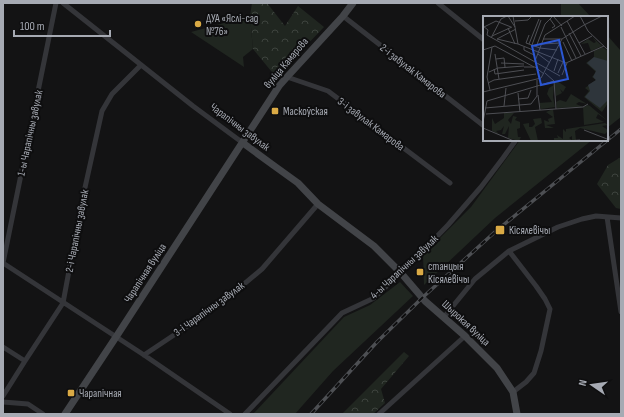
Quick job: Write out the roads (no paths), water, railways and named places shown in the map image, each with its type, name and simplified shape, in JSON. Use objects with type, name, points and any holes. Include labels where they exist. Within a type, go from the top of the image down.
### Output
[{"type":"street","name":"1-ы Чарапічны завулак","points":[[3,263],[56,3]]},
{"type":"street","name":"Чарапічны завулак","points":[[63,3],[193,106],[298,183],[318,204],[374,246],[401,273]]},
{"type":"street","name":"вуліца Камарова","points":[[243,143],[279,86],[353,3]]},
{"type":"street","points":[[438,3],[483,39]]},
{"type":"street","name":"2-і завулак Камарова","points":[[343,16],[483,125]]},
{"type":"street","name":"2-і Чарапічны завулак","points":[[3,396],[63,303],[82,200],[102,111],[112,94],[140,65]]},
{"type":"street","name":"3-і завулак Камарова","points":[[287,77],[328,91],[450,183]]},
{"type":"street","name":"4-ы Чарапічны завулак","points":[[245,414],[342,313],[374,298],[415,259],[481,187],[515,141]]},
{"type":"street","name":"Чарапічная вуліца","points":[[65,414],[243,143]]},
{"type":"street","name":"3-і Чарапічны завулак","points":[[144,355],[219,305],[262,269],[318,204]]},
{"type":"street","points":[[444,317],[475,279],[509,251],[558,227],[582,218],[596,216],[621,218]]},
{"type":"street","points":[[607,217],[621,312]]},
{"type":"street","points":[[509,251],[536,286],[550,309],[541,351],[534,373],[526,382],[512,392]]},
{"type":"street","points":[[3,263],[144,355],[230,414]]},
{"type":"street","name":"Шырокая вуліца","points":[[401,273],[422,298],[465,336],[497,368],[512,392],[517,414]]},
{"type":"street","points":[[379,414],[465,336]]},
{"type":"street","points":[[3,347],[25,361]]},
{"type":"street","points":[[3,402],[28,404],[43,414]]},
{"type":"railway","points":[[608,140],[621,129]]},
{"type":"railway","points":[[311,414],[377,342],[422,298],[496,231],[606,141]]},
{"type":"place","name":"ДУА «Яслі-сад №76»","points":[[198,24]]},
{"type":"place","name":"Маскоўская","points":[[275,111]]},
{"type":"place","name":"Кісялевічы","points":[[500,230]]},
{"type":"place","name":"станцыя Кісялевічы","points":[[420,272]]},
{"type":"place","name":"Чарапічная","points":[[71,393]]}]
